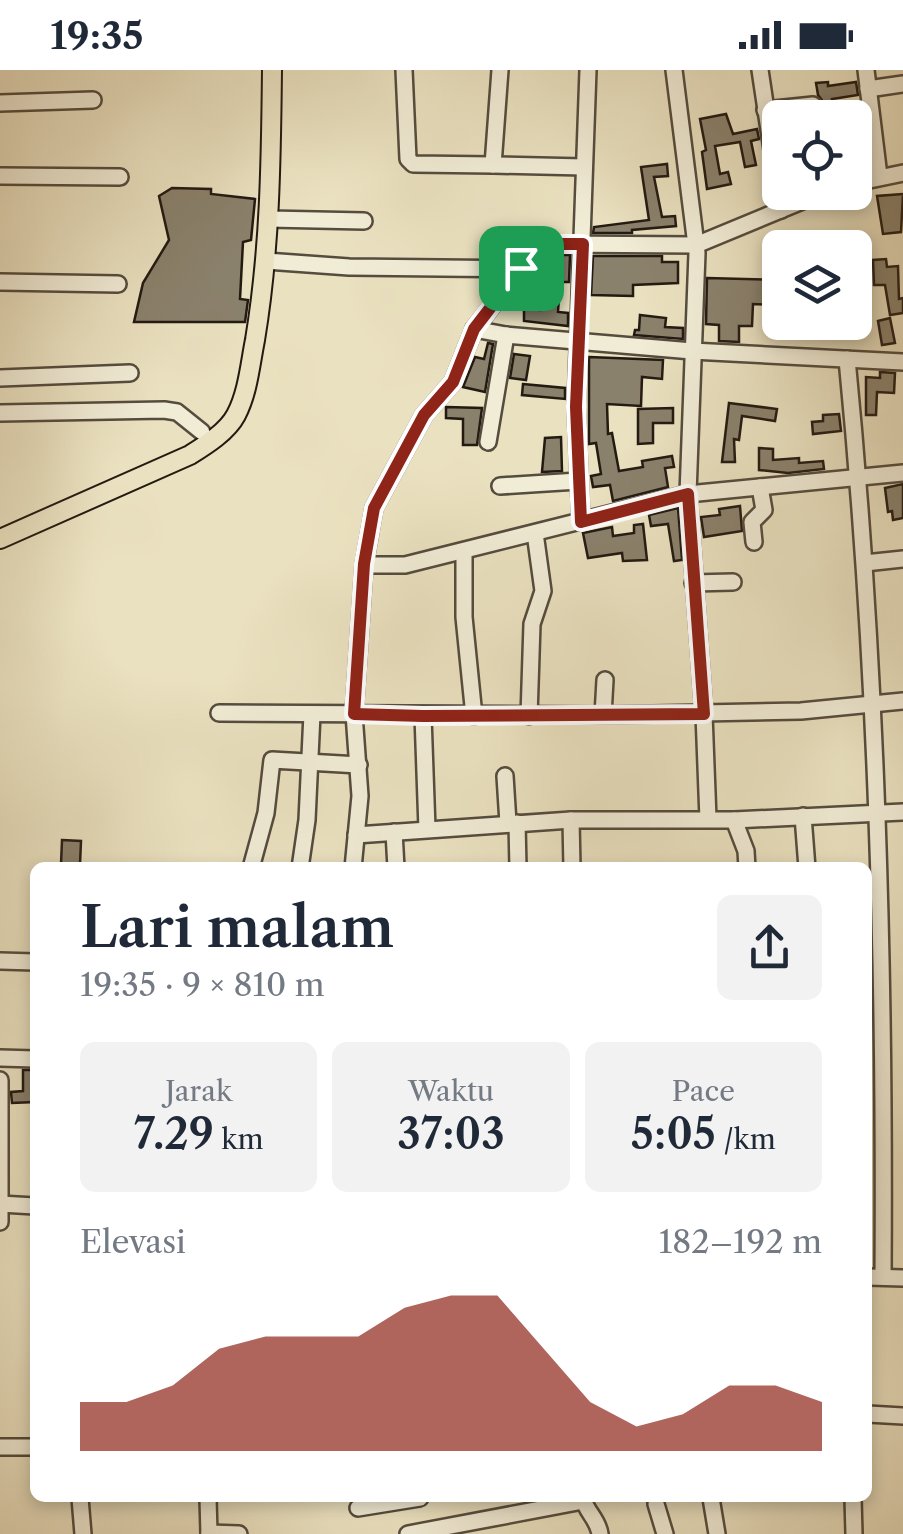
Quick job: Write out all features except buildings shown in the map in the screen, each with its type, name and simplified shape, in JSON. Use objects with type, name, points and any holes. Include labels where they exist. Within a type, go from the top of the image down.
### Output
[{"type":"main road","points":[[0,539],[190,455],[207,436],[231,423],[247,383],[266,261],[272,70]]},
{"type":"street","points":[[404,70],[408,159],[413,164],[584,167]]},
{"type":"street","points":[[493,165],[500,70]]},
{"type":"street","points":[[581,522],[576,407],[588,70]]},
{"type":"street","points":[[674,70],[696,249],[688,494],[708,819]]},
{"type":"street","points":[[760,70],[764,100]]},
{"type":"street","points":[[866,70],[879,176]]},
{"type":"street","points":[[868,89],[903,84]]},
{"type":"street","points":[[0,102],[93,100]]},
{"type":"street","points":[[872,178],[903,172]]},
{"type":"street","points":[[0,176],[120,177]]},
{"type":"street","points":[[353,862],[359,766],[354,714],[364,564],[374,508],[424,415],[453,382],[474,329],[521,268],[542,248],[583,244],[696,249],[781,210]]},
{"type":"street","points":[[269,218],[364,221]]},
{"type":"street","points":[[266,261],[350,267],[521,268]]},
{"type":"street","points":[[0,282],[118,284]]},
{"type":"street","points":[[474,329],[692,351],[903,362]]},
{"type":"street","points":[[488,442],[506,334]]},
{"type":"street","points":[[847,360],[859,476],[879,814],[875,1010],[883,1029],[876,1078],[875,1277],[903,1278]]},
{"type":"street","points":[[0,378],[130,372]]},
{"type":"street","points":[[0,414],[164,410],[177,412],[207,436]]},
{"type":"street","points":[[364,564],[405,566],[688,494],[903,473]]},
{"type":"street","points":[[500,486],[578,481]]},
{"type":"street","points":[[754,542],[752,522],[764,510],[760,487]]},
{"type":"street","points":[[529,716],[532,624],[542,590],[535,533]]},
{"type":"street","points":[[464,551],[464,616],[474,716]]},
{"type":"street","points":[[865,563],[903,558]]},
{"type":"street","points":[[694,583],[733,582]]},
{"type":"street","points":[[604,716],[605,680]]},
{"type":"street","points":[[219,713],[604,716],[801,711],[903,701]]},
{"type":"street","points":[[301,862],[312,714]]},
{"type":"street","points":[[423,716],[427,829]]},
{"type":"street","points":[[254,862],[266,813],[272,760],[359,766]]},
{"type":"street","points":[[505,776],[517,862]]},
{"type":"street","points":[[356,834],[571,820],[734,820],[903,812]]},
{"type":"street","points":[[804,816],[807,862]]},
{"type":"street","points":[[571,820],[572,862]]},
{"type":"street","points":[[734,820],[747,862]]},
{"type":"street","points":[[394,832],[396,862]]},
{"type":"street","points":[[0,960],[30,962]]},
{"type":"street","points":[[883,1029],[903,1029]]},
{"type":"street","points":[[0,1058],[30,1058]]},
{"type":"street","points":[[0,1080],[0,1222]]},
{"type":"street","points":[[1,1204],[30,1206]]},
{"type":"street","points":[[872,1414],[903,1416]]},
{"type":"street","points":[[0,1447],[30,1446]]},
{"type":"street","points":[[80,1502],[83,1534]]},
{"type":"street","points":[[208,1502],[209,1534],[239,1534]]},
{"type":"street","points":[[358,1508],[395,1502]]},
{"type":"street","points":[[408,1534],[568,1502]]},
{"type":"street","points":[[585,1502],[600,1534]]},
{"type":"street","points":[[711,1502],[717,1534]]},
{"type":"street","points":[[854,1502],[854,1534]]},
{"type":"street","points":[[656,1504],[664,1534]]},
{"type":"route","points":[[583,244],[576,407],[581,522],[688,494],[704,714],[354,714],[364,564],[374,508],[424,415],[453,382],[474,329],[521,268],[542,248],[583,244]]}]
